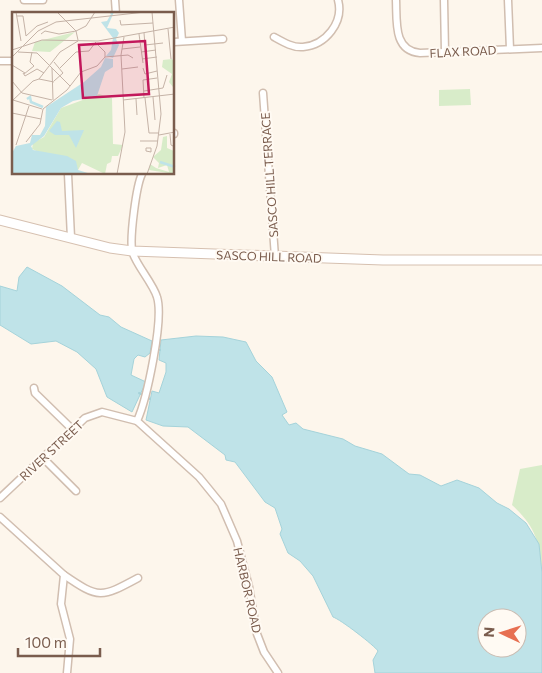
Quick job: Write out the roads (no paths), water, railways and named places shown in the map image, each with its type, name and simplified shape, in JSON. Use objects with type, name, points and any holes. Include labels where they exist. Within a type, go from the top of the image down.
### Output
[{"type":"street","points":[[24,0],[43,0]]},
{"type":"street","points":[[179,0],[182,42]]},
{"type":"street","points":[[274,37],[287,44],[302,47],[316,44],[328,36],[336,25],[340,10],[338,0]]},
{"type":"street","name":"FLAX ROAD","points":[[396,0],[398,35],[404,48],[415,53],[542,48]]},
{"type":"street","points":[[444,0],[445,52]]},
{"type":"street","points":[[508,0],[510,49]]},
{"type":"street","points":[[175,42],[222,39]]},
{"type":"street","name":"SASCO HILL TERRACE","points":[[263,92],[276,257]]},
{"type":"street","points":[[68,175],[71,238]]},
{"type":"street","points":[[137,421],[148,390],[154,354],[158,298],[132,251],[137,186],[142,175]]},
{"type":"street","name":"SASCO HILL ROAD","points":[[0,220],[132,251],[444,262],[542,260]]},
{"type":"street","points":[[34,388],[35,393],[72,428]]},
{"type":"street","name":"RIVER STREET","points":[[0,498],[44,458],[72,428],[85,418],[102,412],[137,421]]},
{"type":"street","name":"HARBOR ROAD","points":[[137,421],[200,477],[221,504],[237,541],[249,587],[257,634],[264,652],[278,673]]},
{"type":"street","points":[[44,458],[76,491]]},
{"type":"street","points":[[0,516],[64,575],[89,592],[97,593],[116,590],[138,578]]},
{"type":"street","points":[[64,575],[61,604],[70,639],[68,673]]},
{"type":"water","points":[[27,267],[62,286],[100,315],[109,317],[121,327],[152,341],[150,353],[145,357],[138,355],[134,359],[131,375],[146,382],[132,412],[107,397],[96,369],[77,352],[56,341],[31,344],[0,325],[0,286],[17,291],[19,277]]},
{"type":"water","points":[[196,336],[223,337],[246,342],[256,361],[272,377],[287,412],[282,415],[289,425],[296,423],[303,429],[343,439],[355,446],[382,454],[409,474],[420,475],[441,486],[457,480],[479,488],[497,503],[509,509],[526,523],[539,544],[542,573],[542,673],[375,673],[373,660],[378,651],[343,622],[333,617],[313,576],[300,561],[288,553],[280,534],[282,529],[275,508],[265,502],[235,462],[226,460],[225,455],[188,427],[163,426],[146,420],[152,391],[159,393],[166,372],[166,363],[159,360],[161,340]]},
{"type":"waterway","points":[[151,349],[160,350]]},
{"type":"waterway","points":[[139,393],[150,399]]}]
